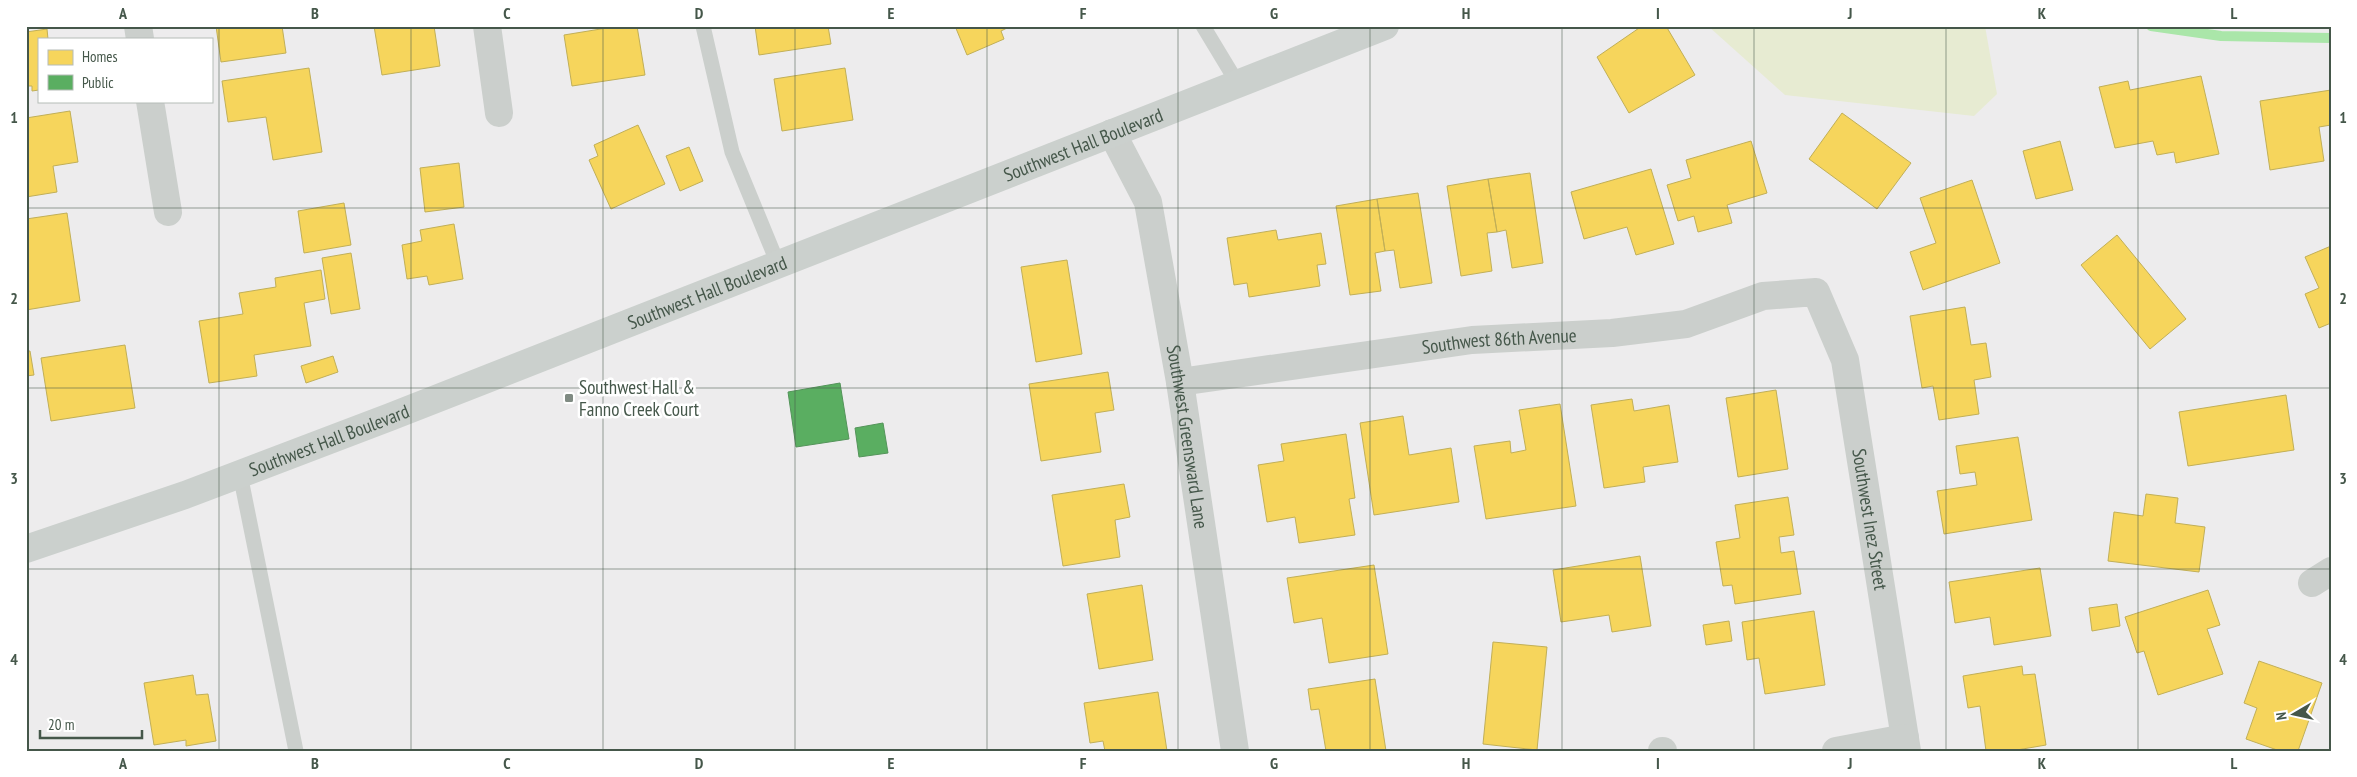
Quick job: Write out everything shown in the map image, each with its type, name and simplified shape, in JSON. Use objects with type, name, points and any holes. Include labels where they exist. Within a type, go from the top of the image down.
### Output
[{"type":"main road","name":"Southwest Hall Boulevard","points":[[26,549],[186,495],[1385,26]]},
{"type":"street","points":[[487,26],[499,113]]},
{"type":"street","points":[[150,102],[168,212]]},
{"type":"street","name":"Southwest Greensward Lane","points":[[1112,133],[1148,202],[1180,382],[1236,751]]},
{"type":"street","name":"Southwest 86th Avenue","points":[[1180,382],[1472,340],[1612,333],[1686,324],[1763,296],[1816,292]]},
{"type":"street","name":"Southwest Inez Street","points":[[1816,292],[1845,360],[1906,744]]},
{"type":"street","points":[[1836,751],[1906,744]]},
{"type":"lane","points":[[703,26],[732,152],[778,264]]},
{"type":"lane","points":[[1203,26],[1238,84]]},
{"type":"lane","points":[[240,474],[296,751]]},
{"type":"green space","points":[[1708,26],[1985,26],[1997,94],[1974,116],[1785,95]]},
{"type":"building: Homes","points":[[216,26],[282,26],[286,53],[221,62]]},
{"type":"building: Homes","points":[[374,26],[434,26],[440,66],[382,75]]},
{"type":"building: Homes","points":[[619,26],[637,26],[645,75],[572,86],[564,35]]},
{"type":"building: Homes","points":[[755,26],[828,26],[831,44],[759,55]]},
{"type":"building: Homes","points":[[955,26],[1011,26],[1001,31],[1004,39],[967,55]]},
{"type":"building: Homes","points":[[1642,26],[1666,26],[1695,75],[1629,113],[1597,57]]},
{"type":"building: Homes","points":[[47,29],[48,38],[38,38],[38,90],[32,91],[32,86],[26,86],[26,32]]},
{"type":"building: Homes","points":[[309,68],[322,152],[273,160],[266,117],[228,122],[222,81]]},
{"type":"building: Homes","points":[[845,68],[853,120],[782,131],[774,79]]},
{"type":"building: Homes","points":[[2201,76],[2219,154],[2176,163],[2174,152],[2157,155],[2153,141],[2115,148],[2099,87],[2128,81],[2130,90]]},
{"type":"building: Homes","points":[[2331,90],[2331,125],[2319,127],[2324,161],[2270,170],[2260,101]]},
{"type":"building: Homes","points":[[70,111],[78,162],[53,166],[57,192],[26,197],[26,118]]},
{"type":"building: Homes","points":[[1842,113],[1911,163],[1877,209],[1809,159]]},
{"type":"building: Homes","points":[[638,125],[665,184],[611,209],[589,160],[598,156],[594,145]]},
{"type":"building: Homes","points":[[1751,141],[1767,193],[1727,205],[1732,223],[1698,232],[1694,216],[1678,221],[1667,185],[1691,178],[1686,160]]},
{"type":"building: Homes","points":[[2060,141],[2073,190],[2036,199],[2023,151]]},
{"type":"building: Homes","points":[[689,147],[703,181],[680,191],[666,156]]},
{"type":"building: Homes","points":[[459,163],[464,207],[425,212],[420,168]]},
{"type":"building: Homes","points":[[1651,169],[1674,244],[1636,255],[1627,227],[1584,239],[1571,192]]},
{"type":"building: Homes","points":[[1530,173],[1543,263],[1512,268],[1506,230],[1497,232],[1488,179]]},
{"type":"building: Homes","points":[[1488,179],[1497,232],[1487,233],[1492,271],[1461,276],[1447,186]]},
{"type":"building: Homes","points":[[1972,180],[2000,263],[1923,290],[1910,252],[1936,243],[1920,198]]},
{"type":"building: Homes","points":[[1418,193],[1432,283],[1400,288],[1394,250],[1385,251],[1377,199]]},
{"type":"building: Homes","points":[[1377,199],[1385,251],[1375,253],[1381,291],[1350,295],[1336,206]]},
{"type":"building: Homes","points":[[344,203],[351,245],[304,253],[298,211]]},
{"type":"building: Homes","points":[[67,213],[80,301],[26,310],[26,219]]},
{"type":"building: Homes","points":[[454,224],[463,279],[429,285],[427,276],[407,279],[402,245],[422,241],[420,230]]},
{"type":"building: Homes","points":[[1276,230],[1278,240],[1321,233],[1326,264],[1317,265],[1320,286],[1249,297],[1247,283],[1234,285],[1227,238]]},
{"type":"building: Homes","points":[[2117,235],[2186,319],[2150,349],[2081,265]]},
{"type":"building: Homes","points":[[2331,246],[2331,323],[2319,328],[2305,294],[2319,288],[2305,257]]},
{"type":"building: Homes","points":[[351,253],[360,309],[331,314],[322,258]]},
{"type":"building: Homes","points":[[1067,260],[1082,354],[1036,362],[1021,267]]},
{"type":"building: Homes","points":[[321,270],[325,299],[304,303],[311,346],[254,355],[257,376],[209,383],[199,321],[243,314],[239,293],[276,287],[275,278]]},
{"type":"building: Homes","points":[[1965,307],[1971,345],[1986,343],[1991,377],[1974,380],[1979,414],[1939,420],[1933,386],[1922,388],[1910,316]]},
{"type":"building: Homes","points":[[125,345],[135,408],[51,421],[41,358]]},
{"type":"building: Homes","points":[[26,351],[30,351],[34,375],[26,376]]},
{"type":"building: Homes","points":[[333,356],[338,372],[306,383],[301,366]]},
{"type":"building: Homes","points":[[1108,372],[1114,410],[1095,413],[1101,452],[1041,461],[1029,384]]},
{"type":"building: Homes","points":[[1776,390],[1788,469],[1738,477],[1726,398]]},
{"type":"building: Homes","points":[[2286,395],[2294,450],[2188,466],[2179,412]]},
{"type":"building: Homes","points":[[1632,399],[1634,411],[1669,405],[1678,462],[1643,467],[1645,482],[1604,488],[1591,405]]},
{"type":"building: Homes","points":[[1560,404],[1576,506],[1486,519],[1474,446],[1510,441],[1511,453],[1526,450],[1519,410]]},
{"type":"building: Homes","points":[[1403,416],[1409,455],[1451,448],[1459,502],[1374,515],[1360,423]]},
{"type":"building: Homes","points":[[1346,434],[1355,498],[1349,499],[1355,535],[1299,543],[1295,517],[1267,522],[1258,465],[1284,461],[1281,444]]},
{"type":"building: Homes","points":[[2018,437],[2032,520],[1944,534],[1937,491],[1977,485],[1975,472],[1960,474],[1956,446]]},
{"type":"building: Homes","points":[[1124,484],[1130,517],[1115,520],[1120,557],[1063,566],[1052,495]]},
{"type":"building: Homes","points":[[2146,494],[2178,498],[2175,523],[2205,527],[2199,572],[2108,561],[2114,512],[2143,516]]},
{"type":"building: Homes","points":[[1788,497],[1794,535],[1779,537],[1781,553],[1794,551],[1801,594],[1735,604],[1732,585],[1723,586],[1716,542],[1740,538],[1735,505]]},
{"type":"building: Homes","points":[[1640,556],[1651,626],[1612,632],[1609,615],[1561,622],[1553,570]]},
{"type":"building: Homes","points":[[1374,565],[1388,654],[1329,663],[1322,618],[1294,623],[1287,578]]},
{"type":"building: Homes","points":[[2040,568],[2051,636],[1994,645],[1990,617],[1955,623],[1949,582]]},
{"type":"building: Homes","points":[[1142,585],[1153,660],[1099,669],[1087,594]]},
{"type":"building: Homes","points":[[2208,590],[2220,625],[2207,629],[2223,674],[2158,695],[2144,651],[2137,653],[2125,617]]},
{"type":"building: Homes","points":[[2117,604],[2120,626],[2092,631],[2089,608]]},
{"type":"building: Homes","points":[[1814,611],[1825,685],[1765,694],[1759,658],[1747,660],[1742,622]]},
{"type":"building: Homes","points":[[1729,621],[1732,641],[1706,645],[1703,625]]},
{"type":"building: Homes","points":[[1493,642],[1547,647],[1537,750],[1483,744]]},
{"type":"building: Homes","points":[[2259,661],[2322,683],[2298,751],[2280,751],[2246,739],[2257,708],[2244,703]]},
{"type":"building: Homes","points":[[2022,666],[2023,675],[2035,674],[2046,745],[2011,751],[1986,751],[1980,706],[1968,708],[1963,676]]},
{"type":"building: Homes","points":[[193,675],[196,695],[208,694],[216,741],[186,746],[186,740],[154,745],[144,683]]},
{"type":"building: Homes","points":[[1375,679],[1386,751],[1326,751],[1319,709],[1311,710],[1308,689]]},
{"type":"building: Homes","points":[[1158,692],[1167,751],[1105,751],[1103,741],[1090,743],[1084,703]]},
{"type":"building: Public","points":[[840,383],[849,439],[796,447],[788,392]]},
{"type":"building: Public","points":[[883,423],[888,453],[859,457],[855,428]]},
{"type":"waterway","points":[[2151,26],[2221,36],[2331,38]]},
{"type":"place","name":"Southwest Hall & Fanno Creek Court","points":[[569,398]]}]
